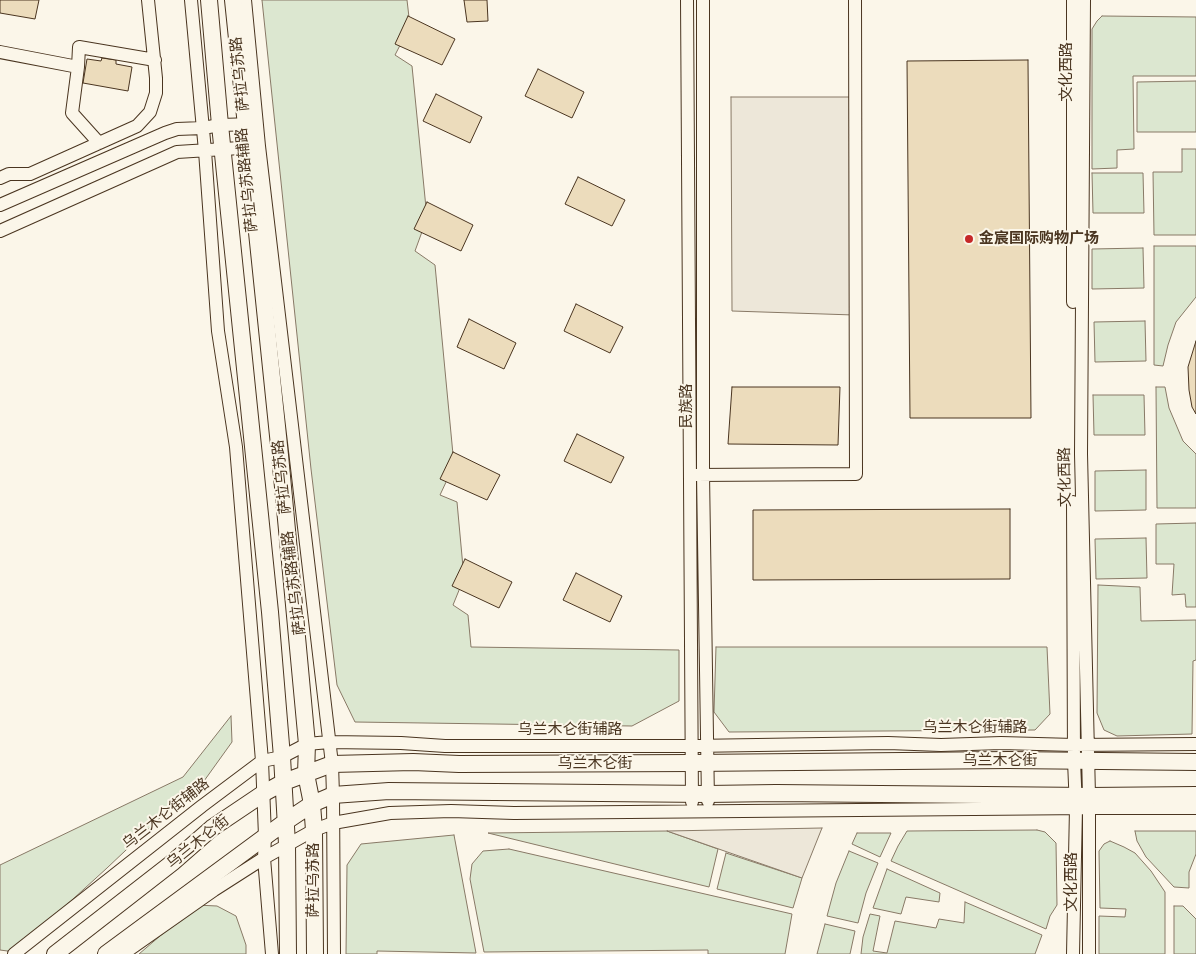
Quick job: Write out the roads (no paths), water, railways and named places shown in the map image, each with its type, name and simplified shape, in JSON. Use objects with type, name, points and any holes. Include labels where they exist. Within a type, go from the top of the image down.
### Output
[{"type":"main road","name":"萨拉乌苏路","points":[[209,0],[222,149],[270,612],[284,782],[287,844],[288,954]]},
{"type":"main road","name":"萨拉乌苏路","points":[[233,0],[251,125],[307,744],[306,774],[312,804],[314,830],[315,954]]},
{"type":"main road","name":"乌兰木仑街","points":[[55,954],[172,863],[212,828],[264,792],[284,782],[332,764],[413,762],[469,764],[1008,760],[1081,752],[1196,762]]},
{"type":"main road","name":"乌兰木仑街","points":[[106,954],[285,822],[312,804],[333,796],[389,791],[786,793],[1082,802],[1196,795]]},
{"type":"street","points":[[0,178],[10,174],[30,174],[137,126],[150,112],[156,93],[156,78],[148,0]]},
{"type":"street","points":[[191,0],[205,151],[218,331],[236,447],[262,761],[264,858],[272,954]]},
{"type":"street","name":"萨拉乌苏路辅路","points":[[245,0],[251,125]]},
{"type":"street","points":[[687,1],[702,0]]},
{"type":"street","name":"民族路","points":[[692,811],[699,794],[700,763],[708,746],[703,474],[702,0]]},
{"type":"street","points":[[689,476],[703,474],[856,474],[855,0]]},
{"type":"street","name":"文化西路","points":[[1072,0],[1081,752],[1088,954]]},
{"type":"street","name":"文化西路","points":[[1081,752],[1084,0]]},
{"type":"street","name":"民族路","points":[[687,1],[692,746],[700,763]]},
{"type":"street","points":[[99,143],[72,114],[79,47],[154,60]]},
{"type":"street","points":[[0,52],[78,67]]},
{"type":"street","points":[[0,205],[177,128],[251,125]]},
{"type":"street","points":[[0,231],[177,152],[253,147]]},
{"type":"street","name":"萨拉乌苏路辅路","points":[[253,147],[332,764],[334,954]]},
{"type":"street","name":"乌兰木仑街辅路","points":[[14,954],[262,761],[282,757],[307,744],[329,742],[445,746],[708,746],[1001,743],[1081,752],[1196,744]]},
{"type":"street","name":"民族路","points":[[699,794],[709,811]]},
{"type":"street","points":[[124,954],[214,890],[287,844],[314,830],[333,823],[390,813],[451,811],[514,813],[709,811],[1082,802],[1196,808]]},
{"type":"street","name":"文化西路","points":[[1073,954],[1082,802]]},
{"type":"place","name":"金宸国际购物广场","points":[[969,239]]}]
